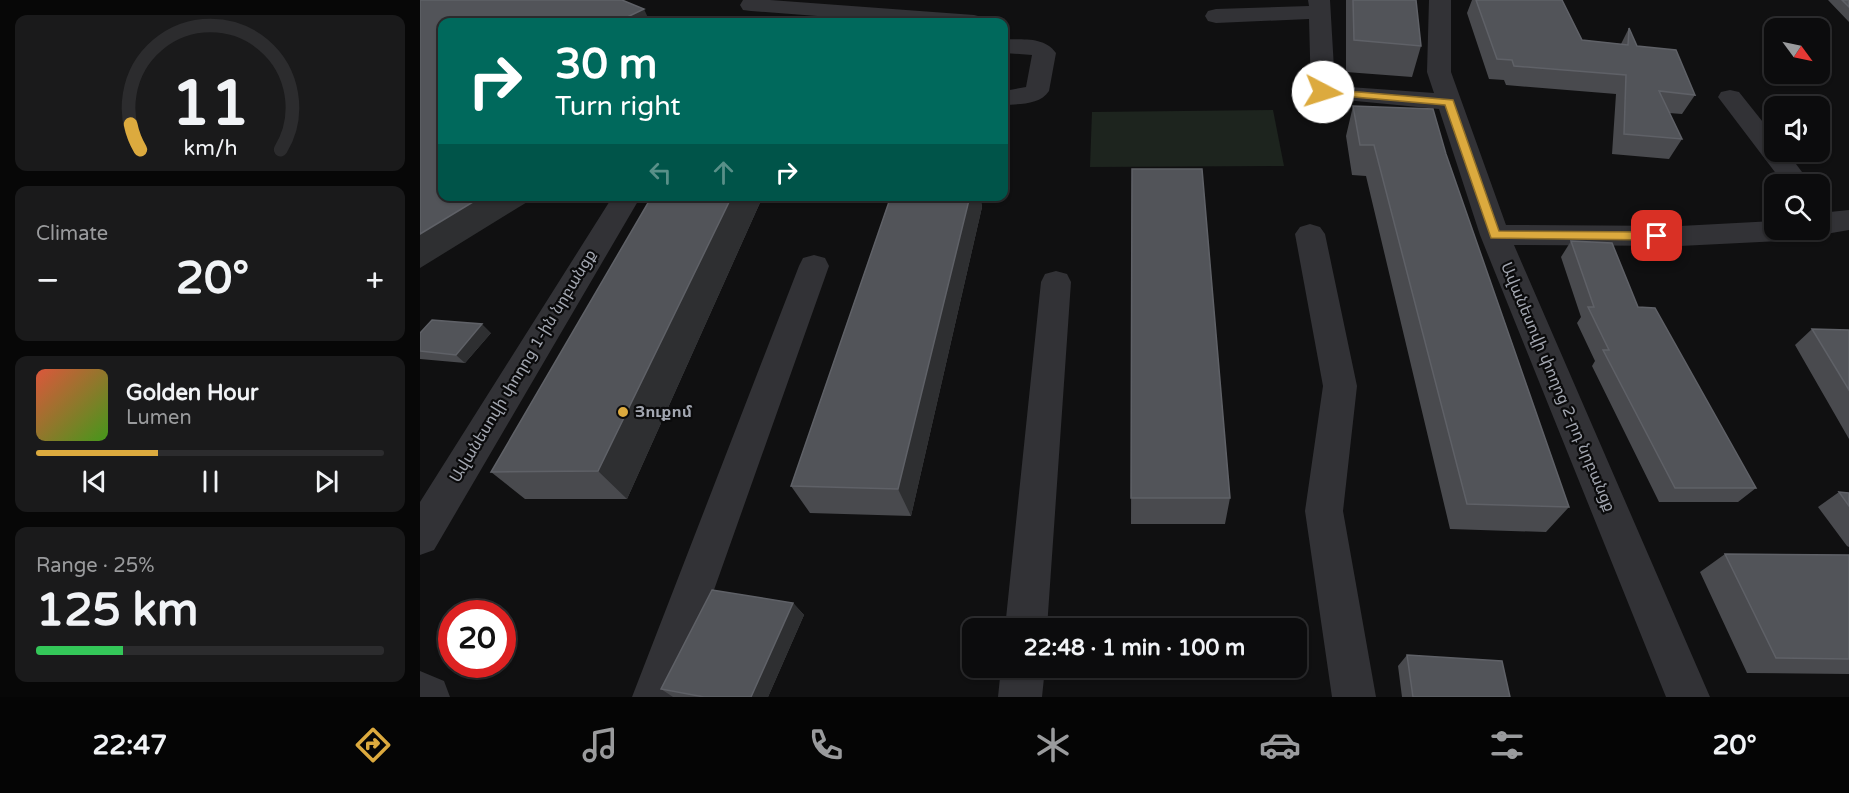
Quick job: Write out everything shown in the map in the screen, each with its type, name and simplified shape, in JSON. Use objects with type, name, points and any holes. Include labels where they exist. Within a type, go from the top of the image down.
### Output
[{"type":"street","name":"Ավանեսովի փողոց 2-րդ նրբանցք","points":[[1440,0],[1439,72],[1495,235],[1688,697]]},
{"type":"street","points":[[1216,16],[1319,6],[1323,92],[1449,102]]},
{"type":"street","points":[[748,9],[904,18]]},
{"type":"street","points":[[1008,46],[1036,46],[1044,53],[1037,91],[1027,96],[1008,98]]},
{"type":"street","points":[[1730,97],[1790,174]]},
{"type":"street","name":"Ավանեսովի փողոց 1-ին նրբանցք","points":[[420,537],[624,201]]},
{"type":"street","points":[[1495,235],[1680,236],[1764,232]]},
{"type":"street","points":[[1310,234],[1340,386],[1324,511],[1354,697]]},
{"type":"street","points":[[654,697],[814,266]]},
{"type":"street","points":[[1027,618],[1056,282]]},
{"type":"street","points":[[1020,697],[1022,678]]},
{"type":"street","points":[[420,693],[428,697]]},
{"type":"shaded area","points":[[1273,110],[1284,166],[1090,167],[1092,112]]},
{"type":"building","points":[[420,0],[622,0],[644,9],[625,18],[438,18],[438,201],[475,201],[420,234]]},
{"type":"building","points":[[1353,0],[1416,0],[1421,46],[1354,40]]},
{"type":"building","points":[[1476,0],[1562,0],[1582,40],[1628,45],[1629,28],[1637,46],[1676,50],[1695,95],[1659,91],[1682,139],[1624,134],[1626,75],[1514,66],[1512,60],[1497,59]]},
{"type":"building","points":[[1842,0],[1849,0],[1849,7]]},
{"type":"building","points":[[1353,106],[1433,109],[1446,154],[1569,507],[1467,504],[1374,145],[1360,145]]},
{"type":"building","points":[[1132,169],[1202,169],[1230,498],[1131,498]]},
{"type":"building","points":[[649,201],[730,201],[598,471],[491,472]]},
{"type":"building","points":[[889,201],[969,201],[898,489],[791,486]]},
{"type":"building","points":[[1571,241],[1612,243],[1638,307],[1655,308],[1756,488],[1675,488],[1603,350],[1609,350],[1588,307],[1594,307]]},
{"type":"building","points":[[432,320],[482,324],[456,355],[420,351],[420,333]]},
{"type":"building","points":[[1812,329],[1849,330],[1849,390]]},
{"type":"building","points":[[1839,492],[1849,493],[1849,506]]},
{"type":"building","points":[[1725,554],[1849,555],[1849,659],[1776,658]]},
{"type":"building","points":[[712,590],[793,603],[751,697],[704,697],[661,689]]},
{"type":"building","points":[[1407,655],[1502,661],[1510,697],[1413,697]]},
{"type":"place","name":"Յուքոմ","points":[[623,412]]},
{"type":"route","points":[[1323,92],[1449,102],[1495,235],[1657,236]]}]
